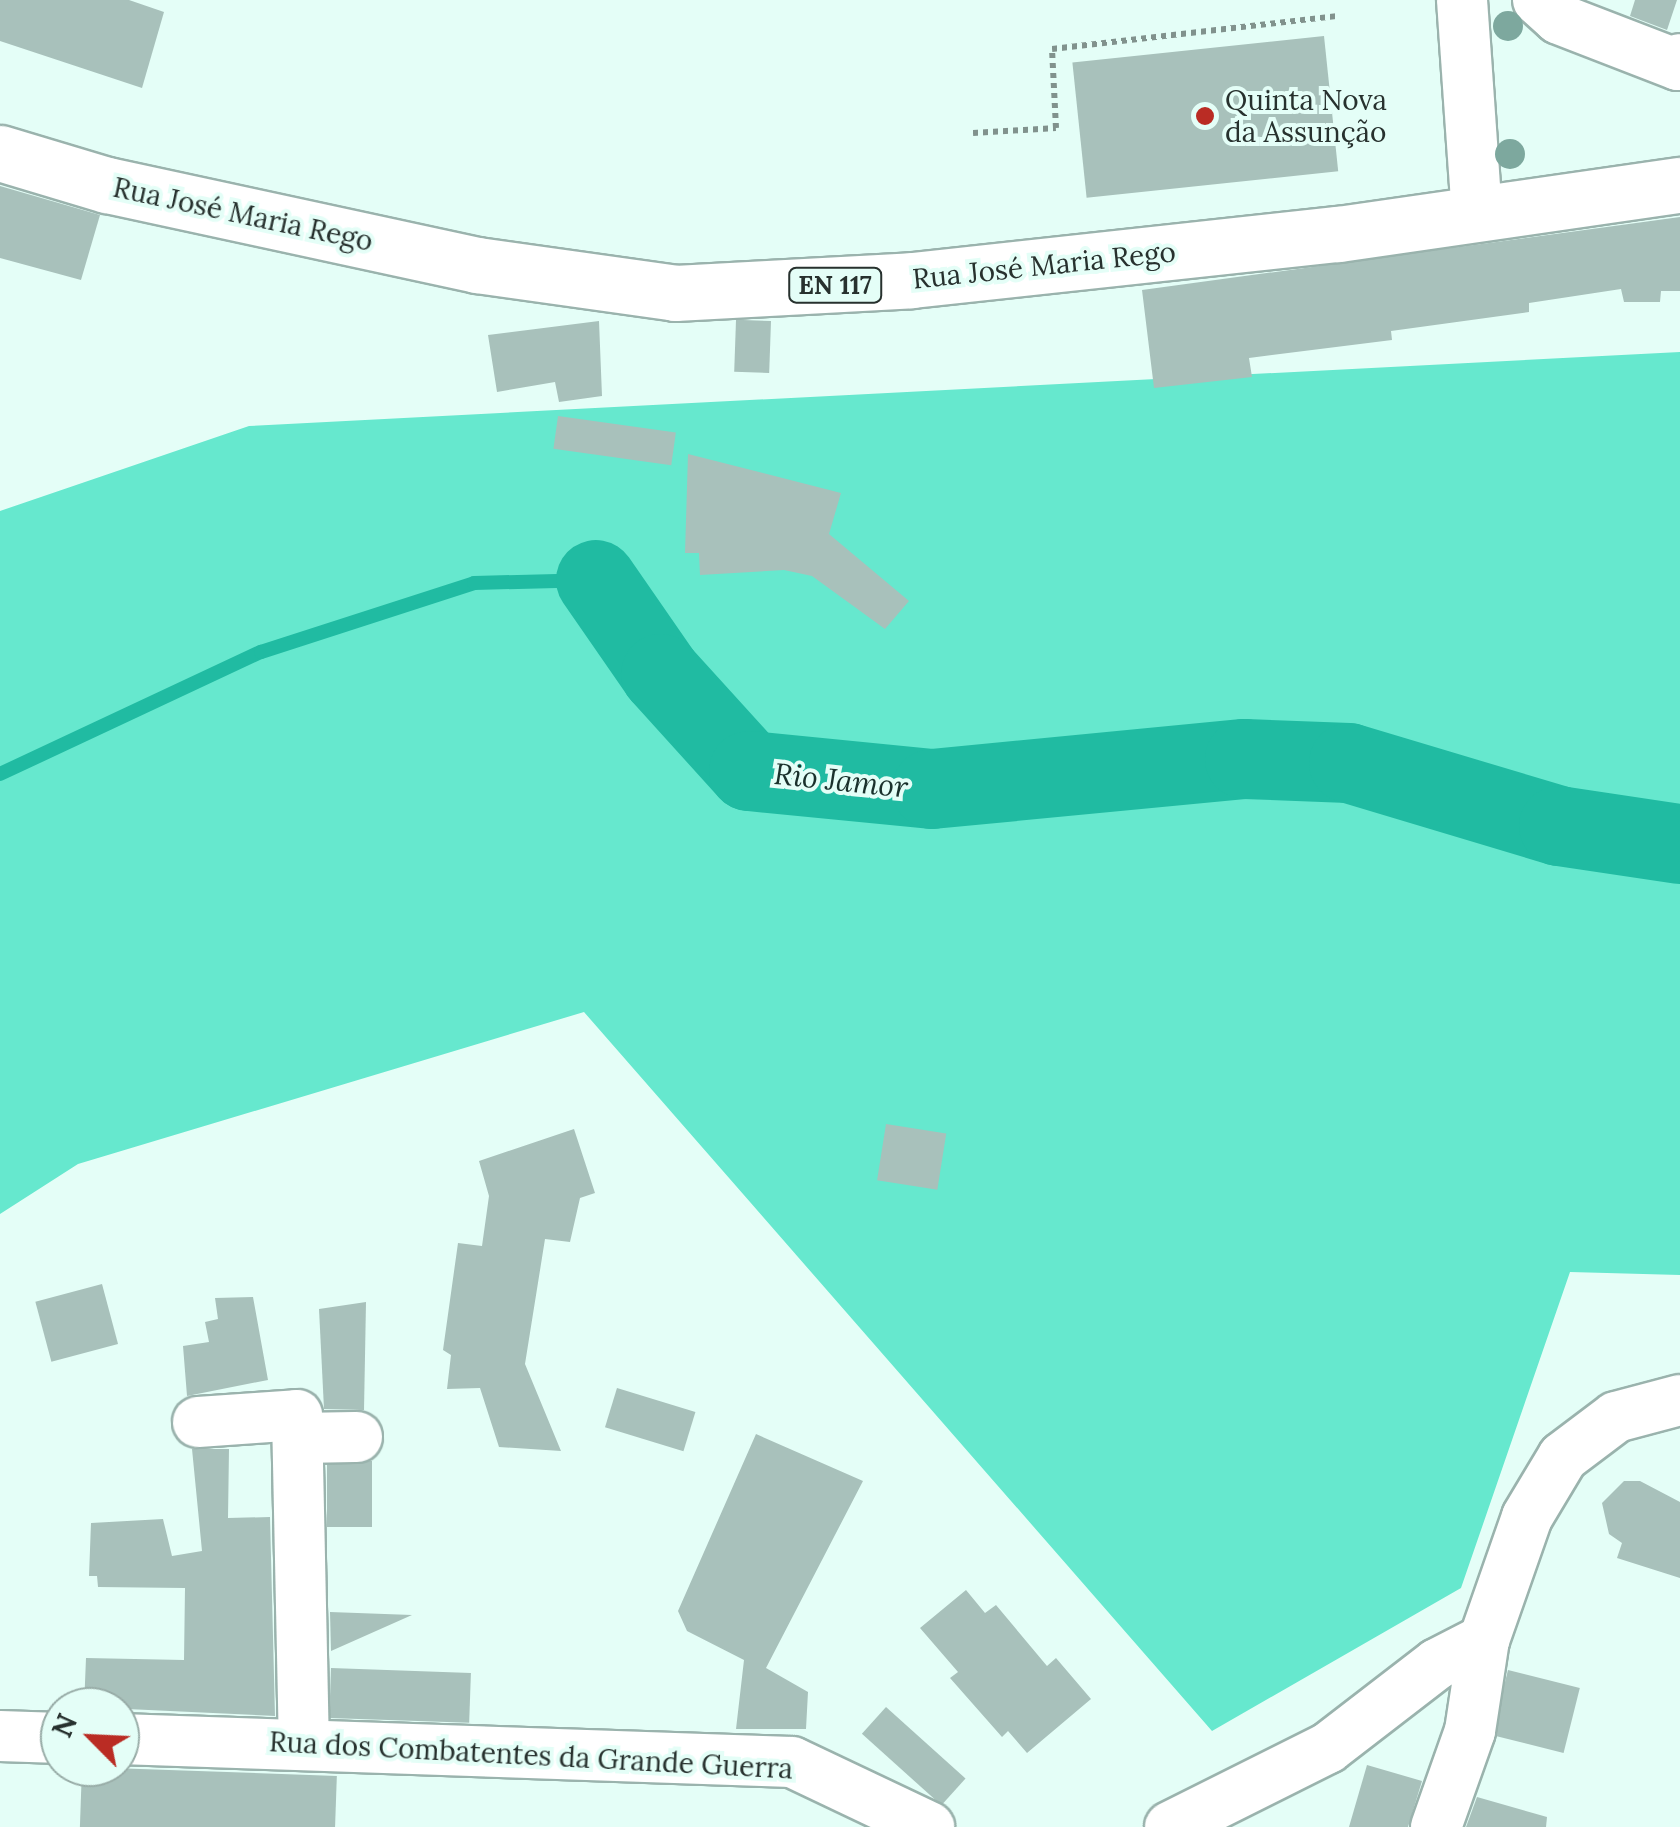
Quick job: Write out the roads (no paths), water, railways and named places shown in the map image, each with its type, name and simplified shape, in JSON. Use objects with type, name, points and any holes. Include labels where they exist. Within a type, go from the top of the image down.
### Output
[{"type":"main road","name":"Rua José Maria Rego","points":[[0,153],[107,185],[477,265],[675,294],[912,280],[1680,186]]},
{"type":"street","points":[[1462,0],[1477,213]]},
{"type":"street","points":[[1538,0],[1559,18],[1678,65],[1680,59]]},
{"type":"street","points":[[1436,1827],[1470,1731],[1484,1640],[1527,1517],[1564,1457],[1616,1417],[1680,1400]]},
{"type":"street","points":[[198,1422],[297,1415],[304,1742]]},
{"type":"street","points":[[298,1438],[356,1437]]},
{"type":"street","points":[[1170,1827],[1328,1748],[1437,1664],[1484,1640]]},
{"type":"street","points":[[0,1736],[40,1737]]},
{"type":"street","name":"Rua dos Combatentes da Grande Guerra","points":[[140,1739],[304,1742],[792,1762],[930,1827]]},
{"type":"waterway","name":"Rio Jamor","points":[[0,774],[261,652],[474,583],[596,580]]},
{"type":"waterway","name":"Rio Jamor","points":[[596,580],[661,674],[749,771],[932,789],[1245,759],[1349,763],[1559,826],[1680,844]]},
{"type":"place","name":"Quinta Nova da Assunção","points":[[1205,116]]}]
